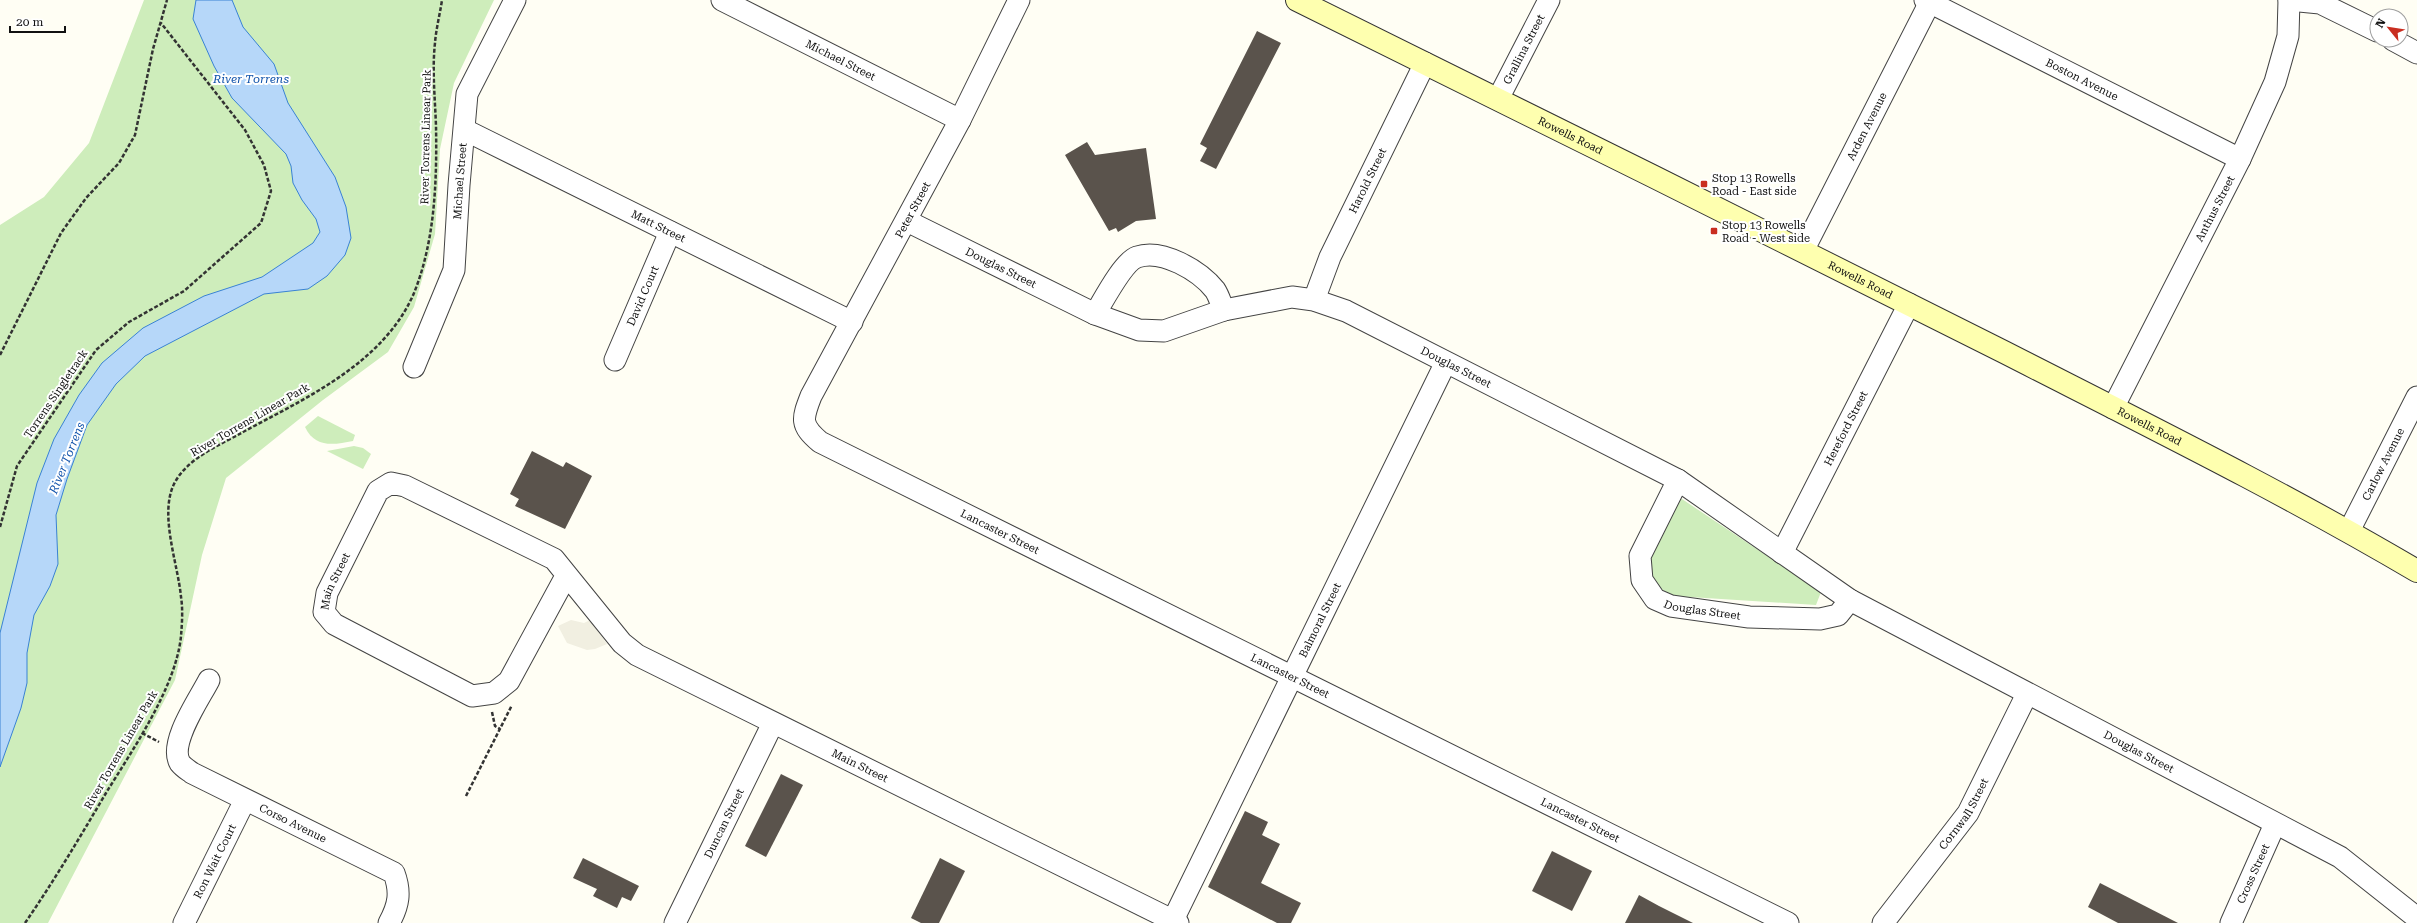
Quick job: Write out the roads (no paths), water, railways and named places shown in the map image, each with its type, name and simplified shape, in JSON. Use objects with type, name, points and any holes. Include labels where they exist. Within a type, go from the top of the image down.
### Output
[{"type":"main road","name":"Rowells Road","points":[[1297,0],[1498,98],[2113,408],[2349,531],[2417,571]]},
{"type":"street","name":"Michael Street","points":[[414,367],[454,270],[468,94],[515,0]]},
{"type":"street","name":"Michael Street","points":[[722,0],[960,120]]},
{"type":"street","name":"Peter Street","points":[[803,418],[810,396],[907,221],[960,120],[1019,0]]},
{"type":"street","name":"Grallina Street","points":[[1498,98],[1549,0]]},
{"type":"street","points":[[2289,0],[2320,3],[2369,27]]},
{"type":"street","name":"Anthus Street","points":[[2113,408],[2240,159],[2275,82],[2288,36],[2289,0]]},
{"type":"street","name":"Boston Avenue","points":[[1937,3],[2240,159]]},
{"type":"street","name":"Arden Avenue","points":[[1803,251],[1937,3]]},
{"type":"street","points":[[2408,48],[2417,53]]},
{"type":"street","name":"Harold Street","points":[[1314,300],[1330,257],[1425,63]]},
{"type":"street","name":"Matt Street","points":[[465,130],[852,322]]},
{"type":"street","name":"Douglas Street","points":[[907,221],[1095,314],[1139,330],[1164,331],[1224,310],[1292,297],[1314,300],[1346,311],[1445,364],[1678,480],[1850,600],[2340,857],[2417,918]]},
{"type":"street","name":"David Court","points":[[615,360],[670,232]]},
{"type":"street","points":[[1095,314],[1120,273],[1136,257],[1154,255],[1176,262],[1205,280],[1216,291],[1224,310]]},
{"type":"street","name":"Hereford Street","points":[[1782,553],[1909,304]]},
{"type":"street","name":"Balmoral Street","points":[[1176,922],[1445,364]]},
{"type":"street","name":"Carlow Avenue","points":[[2349,531],[2417,397]]},
{"type":"street","name":"Lancaster Street","points":[[803,418],[808,431],[820,442],[1788,923]]},
{"type":"street","name":"Douglas Street","points":[[1678,480],[1640,556],[1642,580],[1655,599],[1671,606],[1749,617],[1820,618],[1838,615],[1850,600]]},
{"type":"street","name":"Main Street","points":[[566,576],[509,681],[494,693],[472,696],[334,624],[324,612],[327,593],[378,491],[390,483],[405,486],[554,558],[566,576],[622,643],[632,652],[1176,922]]},
{"type":"street","name":"Corso Avenue","points":[[210,680],[180,734],[178,751],[180,762],[192,774],[394,873],[400,887],[398,908],[389,923]]},
{"type":"street","name":"Cornwall Street","points":[[1883,923],[1968,813],[2027,694]]},
{"type":"street","name":"Duncan Street","points":[[675,923],[773,723]]},
{"type":"street","name":"Ron Wait Court","points":[[184,923],[245,800]]},
{"type":"street","name":"Cross Street","points":[[2231,923],[2275,824]]},
{"type":"water","name":"River Torrens","points":[[196,0],[232,0],[243,27],[274,64],[288,103],[335,177],[346,207],[351,238],[345,255],[327,276],[308,289],[264,294],[145,356],[116,384],[87,425],[67,479],[56,515],[58,564],[50,586],[34,615],[27,653],[27,683],[21,708],[0,767],[0,633],[37,483],[54,439],[79,395],[102,363],[143,328],[204,296],[262,277],[313,243],[320,232],[316,219],[302,200],[293,183],[291,166],[286,154],[232,98],[214,66],[193,19]]},
{"type":"place","name":"Stop 13 Rowells Road - East side","points":[[1704,184]]},
{"type":"place","name":"Stop 13 Rowells Road - West side","points":[[1714,231]]}]
